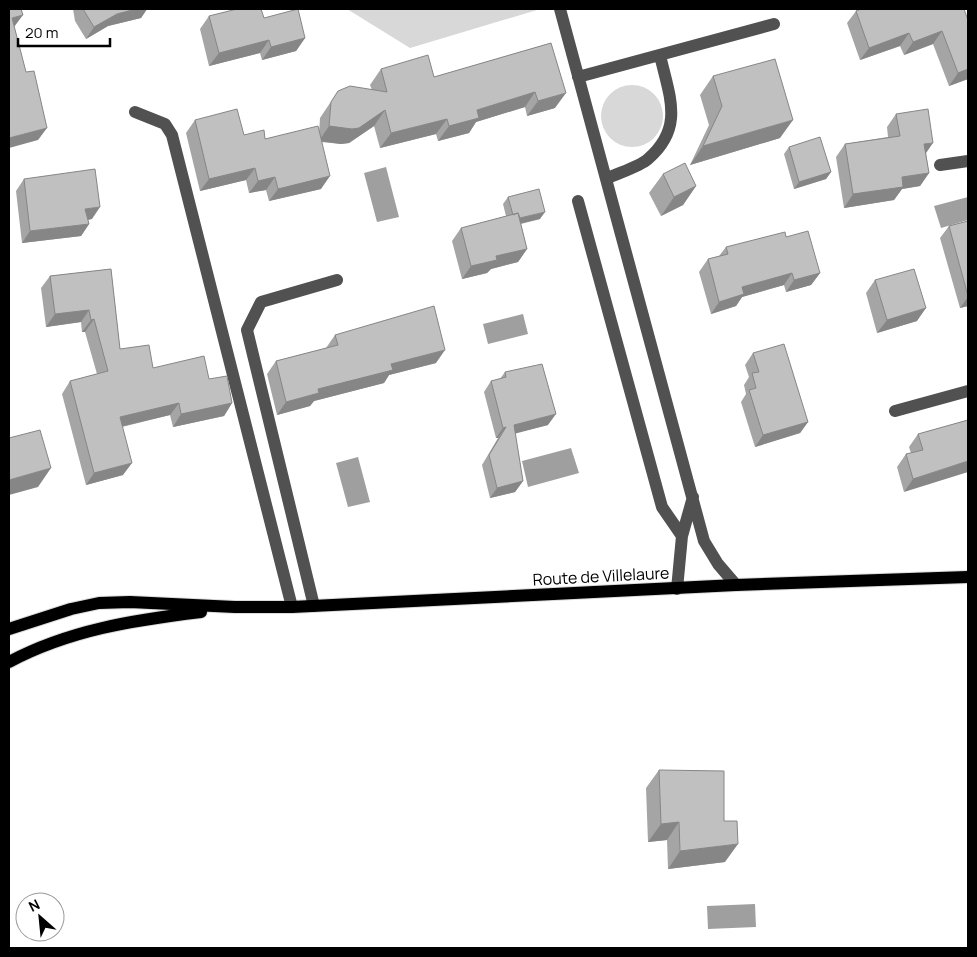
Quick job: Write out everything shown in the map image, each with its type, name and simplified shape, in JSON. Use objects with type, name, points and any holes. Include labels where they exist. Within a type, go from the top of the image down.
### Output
[{"type":"main road","name":"Route de Villelaure","points":[[9,629],[71,609],[98,603],[130,602],[235,608],[292,607],[736,585],[968,577]]},
{"type":"main road","name":"Route de Villelaure","points":[[9,662],[46,644],[93,629],[146,618],[235,608]]},
{"type":"street","points":[[560,9],[704,541],[718,564],[736,585]]},
{"type":"street","points":[[578,77],[774,24]]},
{"type":"street","points":[[606,179],[647,160],[668,137],[672,110],[660,55]]},
{"type":"street","points":[[135,112],[165,124],[172,135],[292,607]]},
{"type":"street","points":[[940,165],[968,161]]},
{"type":"street","points":[[578,201],[662,507],[682,536]]},
{"type":"street","points":[[314,606],[246,330],[261,302],[337,280]]},
{"type":"street","points":[[895,411],[968,391]]},
{"type":"street","points":[[677,589],[682,536],[693,498]]},
{"type":"shaded area","points":[[347,9],[537,9],[537,10],[410,48]]},
{"type":"shaded area","points":[[626,85],[638,85],[654,94],[661,104],[663,116],[661,128],[654,138],[638,147],[626,147],[615,142],[606,133],[601,122],[601,110],[606,99],[615,90]]},
{"type":"shaded area","points":[[386,167],[399,217],[377,222],[364,173]]},
{"type":"shaded area","points":[[968,197],[968,220],[941,228],[934,206]]},
{"type":"shaded area","points":[[523,314],[528,334],[488,344],[483,324]]},
{"type":"shaded area","points":[[571,448],[579,473],[528,487],[522,461]]},
{"type":"shaded area","points":[[358,457],[370,502],[348,507],[336,463]]},
{"type":"shaded area","points":[[755,904],[756,927],[708,929],[707,906]]},
{"type":"building","points":[[9,9],[21,9],[23,15],[12,18],[26,72],[34,71],[47,128],[9,138]]},
{"type":"building","points":[[83,9],[136,9],[117,14],[94,27]]},
{"type":"building","points":[[237,9],[261,9],[264,18],[298,9],[305,38],[271,47],[269,40],[219,53],[209,16]]},
{"type":"building","points":[[861,9],[964,9],[968,20],[968,69],[958,73],[942,31],[913,42],[909,33],[869,48],[856,11]]},
{"type":"building","points":[[551,43],[566,93],[538,101],[535,92],[477,110],[479,118],[449,126],[447,119],[391,133],[385,110],[359,128],[329,126],[331,102],[338,91],[350,86],[387,92],[381,69],[428,55],[434,77]]},
{"type":"building","points":[[775,59],[793,120],[703,146],[722,106],[713,76]]},
{"type":"building","points":[[237,109],[244,135],[264,130],[265,139],[318,126],[330,176],[278,189],[275,177],[258,181],[255,168],[209,179],[195,120]]},
{"type":"building","points":[[928,109],[933,143],[924,144],[929,173],[902,177],[903,187],[853,194],[845,144],[900,136],[896,114]]},
{"type":"building","points":[[820,137],[831,172],[799,182],[789,147]]},
{"type":"building","points":[[685,163],[696,186],[674,197],[663,174]]},
{"type":"building","points":[[95,169],[100,207],[85,209],[89,224],[30,231],[24,179]]},
{"type":"building","points":[[539,189],[545,212],[520,218],[518,213],[513,215],[508,197]]},
{"type":"building","points":[[518,213],[527,249],[496,256],[497,260],[471,266],[461,228]]},
{"type":"building","points":[[968,221],[968,296],[949,226]]},
{"type":"building","points":[[808,231],[820,273],[794,280],[792,273],[742,287],[744,294],[719,302],[708,259],[728,254],[726,247],[785,232],[786,237]]},
{"type":"building","points":[[111,269],[120,349],[149,345],[153,368],[204,356],[209,379],[227,376],[232,403],[181,414],[179,403],[120,417],[132,463],[94,473],[70,381],[108,371],[94,319],[91,320],[89,310],[55,314],[50,276]]},
{"type":"building","points":[[914,269],[926,308],[887,320],[875,280]]},
{"type":"building","points":[[434,306],[445,350],[391,364],[393,370],[318,389],[319,393],[286,402],[276,361],[338,345],[335,335]]},
{"type":"building","points":[[784,344],[808,422],[763,435],[749,390],[756,388],[752,373],[759,372],[753,353]]},
{"type":"building","points":[[542,364],[556,414],[514,425],[523,481],[497,488],[489,455],[506,427],[503,428],[491,381],[506,377],[505,372]]},
{"type":"building","points":[[968,420],[968,461],[913,479],[906,454],[923,450],[918,434]]},
{"type":"building","points":[[40,430],[51,468],[9,480],[9,438]]},
{"type":"building","points":[[659,770],[724,771],[724,821],[737,821],[738,844],[680,851],[679,822],[661,824]]}]
